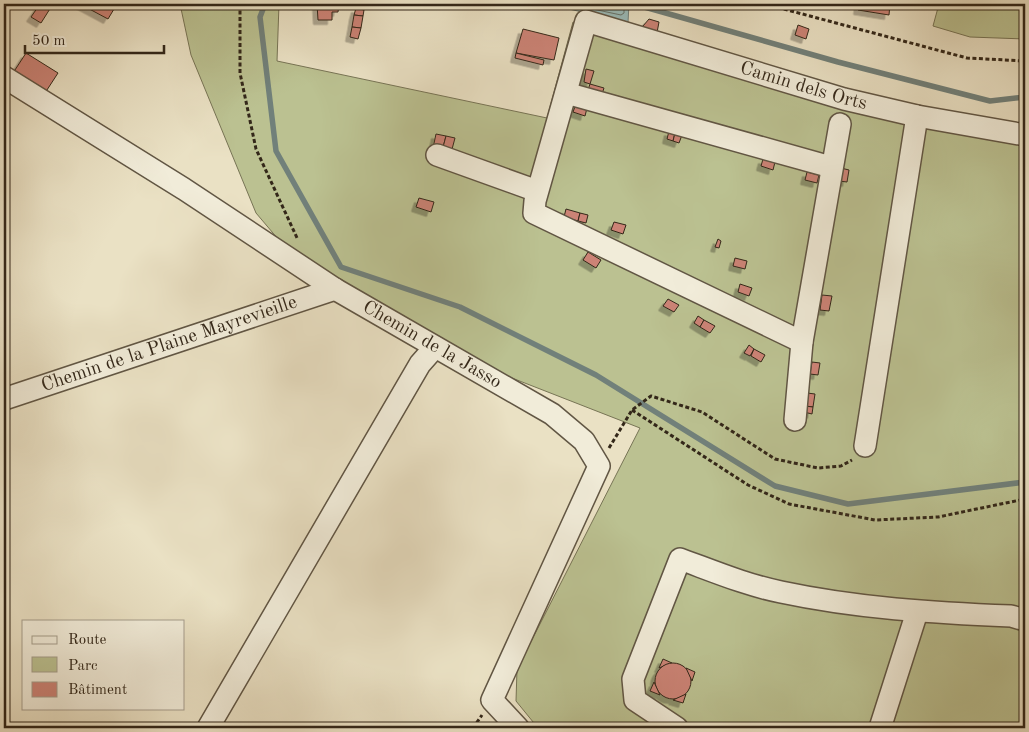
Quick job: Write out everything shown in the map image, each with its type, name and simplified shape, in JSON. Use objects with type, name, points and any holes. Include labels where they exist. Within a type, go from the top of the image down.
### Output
[{"type":"street","name":"Camin dels Orts","points":[[569,83],[586,21],[844,99],[917,116],[1025,135]]},
{"type":"street","name":"Chemin de la Jasso","points":[[4,77],[184,189],[335,289],[552,414],[584,441],[599,466]]},
{"type":"street","points":[[802,342],[534,213],[538,191],[569,83],[831,167]]},
{"type":"street","points":[[860,452],[917,116]]},
{"type":"street","points":[[795,420],[802,342],[840,124]]},
{"type":"street","points":[[437,155],[538,191]]},
{"type":"street","name":"Chemin de la Plaine Mayrevieille","points":[[4,399],[335,289]]},
{"type":"street","points":[[208,728],[420,364],[435,347]]},
{"type":"street","points":[[518,728],[492,700],[599,466]]},
{"type":"street","points":[[677,728],[635,700],[633,679],[680,559],[732,578],[780,592],[917,612],[1011,616],[1025,620]]},
{"type":"street","points":[[880,728],[917,612]]},
{"type":"path","points":[[240,4],[240,73],[256,149],[302,249]]},
{"type":"path","points":[[765,4],[967,58],[1025,61]]},
{"type":"path","points":[[599,466],[632,410],[651,396],[702,412],[775,459],[818,468],[841,466],[860,452]]},
{"type":"path","points":[[632,410],[748,485],[789,504],[875,520],[938,517],[1025,499]]},
{"type":"green space","points":[[180,4],[279,4],[277,61],[547,118],[573,22],[909,123],[1025,139],[1025,728],[538,728],[516,701],[517,669],[640,428],[430,346],[312,279],[256,213],[191,55]]},
{"type":"green space","points":[[939,4],[1025,4],[1025,39],[970,37],[933,26]]},
{"type":"water","points":[[546,4],[629,4],[628,22]]},
{"type":"building","points":[[40,4],[53,4],[41,23],[31,17]]},
{"type":"building","points":[[80,4],[117,4],[108,19]]},
{"type":"building","points":[[317,4],[339,4],[338,12],[332,12],[332,20],[318,20]]},
{"type":"building","points":[[859,4],[890,4],[889,15],[858,10]]},
{"type":"building","points":[[356,8],[364,10],[363,16],[354,15]]},
{"type":"building","points":[[354,15],[363,16],[361,28],[352,27]]},
{"type":"building","points":[[649,19],[659,22],[656,38],[637,33]]},
{"type":"building","points":[[798,25],[809,29],[806,39],[795,35]]},
{"type":"building","points":[[352,27],[361,28],[358,39],[350,37]]},
{"type":"building","points":[[523,29],[559,38],[554,60],[516,53]]},
{"type":"building","points":[[26,53],[58,73],[45,93],[13,73]]},
{"type":"building","points":[[516,53],[544,60],[543,65],[515,58]]},
{"type":"building","points":[[586,69],[594,71],[590,84],[584,82]]},
{"type":"building","points":[[590,84],[604,88],[601,97],[587,93]]},
{"type":"building","points":[[576,104],[587,108],[585,116],[573,112]]},
{"type":"building","points":[[669,131],[675,133],[673,141],[667,139]]},
{"type":"building","points":[[675,133],[682,135],[679,143],[673,141]]},
{"type":"building","points":[[436,134],[446,136],[442,151],[433,148]]},
{"type":"building","points":[[446,136],[455,138],[451,153],[442,151]]},
{"type":"building","points":[[763,159],[775,162],[773,170],[761,166]]},
{"type":"building","points":[[841,168],[849,170],[847,182],[839,181]]},
{"type":"building","points":[[807,172],[819,175],[817,183],[805,180]]},
{"type":"building","points":[[419,198],[434,202],[431,212],[416,207]]},
{"type":"building","points":[[566,209],[580,213],[578,221],[564,217]]},
{"type":"building","points":[[580,213],[588,215],[586,223],[578,221]]},
{"type":"building","points":[[614,222],[626,225],[623,234],[611,230]]},
{"type":"building","points":[[718,239],[721,241],[719,248],[715,247]]},
{"type":"building","points":[[588,252],[601,260],[596,268],[583,260]]},
{"type":"building","points":[[735,258],[747,261],[745,269],[733,266]]},
{"type":"building","points":[[740,284],[752,288],[749,296],[738,292]]},
{"type":"building","points":[[822,295],[832,296],[829,311],[820,310]]},
{"type":"building","points":[[668,299],[679,305],[674,312],[663,306]]},
{"type":"building","points":[[698,316],[704,320],[700,327],[694,323]]},
{"type":"building","points":[[704,320],[715,326],[710,333],[700,327]]},
{"type":"building","points":[[749,345],[754,349],[750,356],[744,353]]},
{"type":"building","points":[[754,349],[765,355],[761,362],[751,356]]},
{"type":"building","points":[[812,362],[820,363],[818,375],[810,374]]},
{"type":"building","points":[[807,393],[815,394],[813,407],[805,406]]},
{"type":"building","points":[[805,406],[813,407],[812,414],[804,412]]},
{"type":"building","points":[[663,659],[672,663],[659,668]]},
{"type":"building","points":[[673,663],[686,668],[691,681],[686,694],[673,699],[660,694],[655,681],[660,668]]},
{"type":"building","points":[[686,668],[695,672],[692,681]]},
{"type":"building","points":[[654,682],[660,695],[650,691]]},
{"type":"building","points":[[686,694],[683,703],[673,700]]},
{"type":"waterway","points":[[265,4],[260,17],[276,151],[341,267],[460,307],[596,375],[775,486],[848,504],[1025,482]]},
{"type":"waterway","points":[[634,4],[838,62],[990,101],[1025,97]]}]
